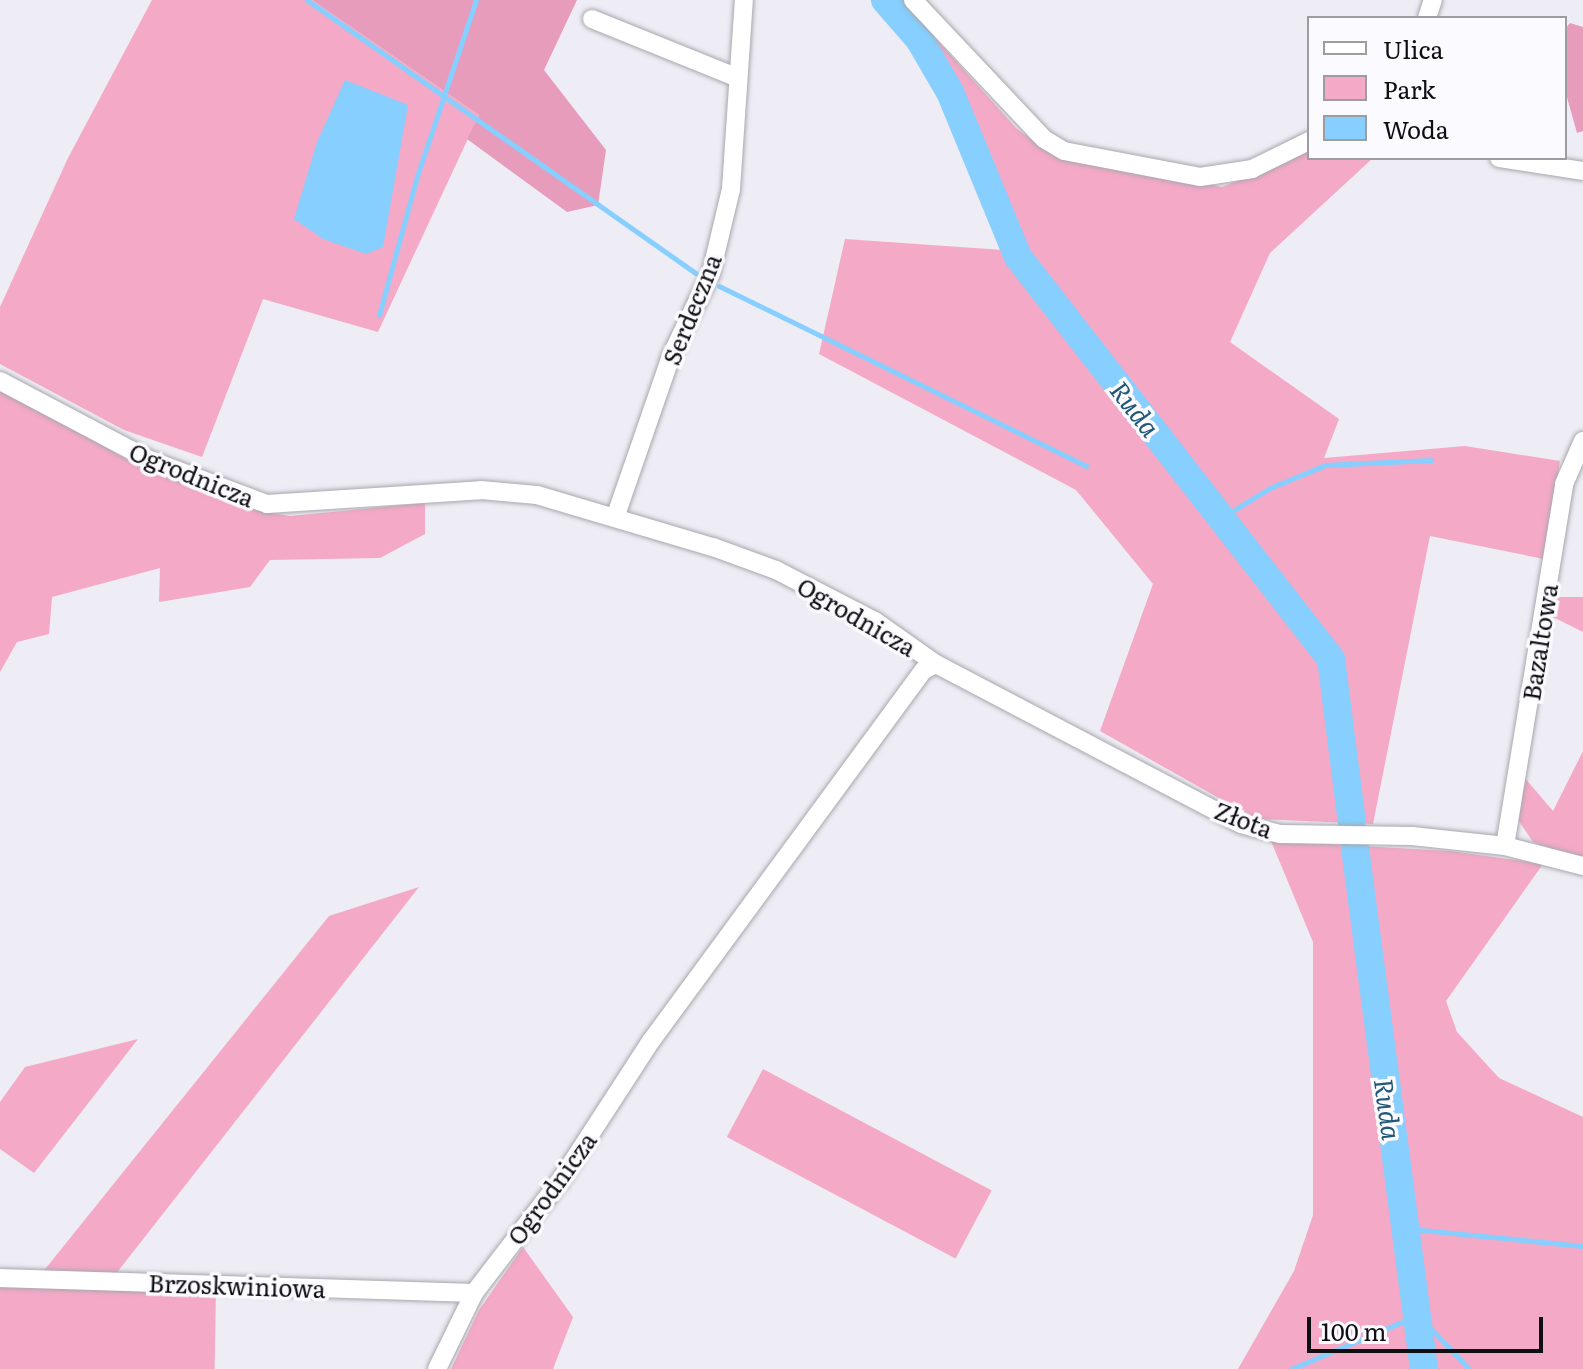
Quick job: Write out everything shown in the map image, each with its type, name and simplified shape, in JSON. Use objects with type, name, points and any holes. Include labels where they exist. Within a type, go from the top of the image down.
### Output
[{"type":"street","name":"Serdeczna","points":[[616,515],[671,356],[711,273],[731,189],[744,0]]},
{"type":"street","points":[[913,0],[1044,139],[1064,151],[1200,177],[1252,169],[1307,142]]},
{"type":"street","points":[[592,19],[738,78]]},
{"type":"street","points":[[1512,160],[1583,171]]},
{"type":"street","name":"Ogrodnicza","points":[[0,381],[218,490],[267,504],[388,499],[481,490],[537,495],[616,515],[776,570],[875,621],[936,664],[924,670],[694,981],[560,1181],[474,1293],[437,1369]]},
{"type":"street","name":"Bazaltowa","points":[[1505,846],[1564,484],[1583,441]]},
{"type":"street","name":"Złota","points":[[936,664],[1241,824],[1280,834],[1412,836],[1505,846],[1583,866]]},
{"type":"street","name":"Brzoskwiniowa","points":[[0,1278],[474,1293]]},
{"type":"green space","points":[[152,0],[312,0],[479,115],[378,332],[263,299],[202,457],[124,430],[0,364],[0,307],[68,158]]},
{"type":"green space","points":[[880,0],[901,0],[1016,128],[1041,147],[1222,187],[1307,152],[1307,160],[1371,160],[1270,253],[1230,342],[1339,419],[1324,458],[1465,446],[1560,461],[1544,559],[1430,536],[1373,824],[1256,819],[1100,731],[1153,584],[1076,490],[819,354],[845,239],[1003,250],[945,101]]},
{"type":"green space","points":[[0,386],[138,466],[248,509],[290,516],[425,503],[425,534],[380,558],[270,560],[250,587],[159,602],[160,568],[52,597],[49,634],[17,642],[0,672]]},
{"type":"green space","points":[[1551,597],[1583,597],[1583,632],[1553,617],[1547,629]]},
{"type":"green space","points":[[1583,751],[1583,860],[1533,842],[1519,821],[1524,777],[1553,811]]},
{"type":"green space","points":[[1271,841],[1450,851],[1543,864],[1446,1001],[1457,1032],[1499,1078],[1583,1117],[1583,1369],[1238,1369],[1294,1271],[1313,1215],[1313,942]]},
{"type":"green space","points":[[419,887],[115,1275],[42,1273],[329,916]]},
{"type":"green space","points":[[138,1039],[34,1173],[0,1149],[0,1102],[25,1067]]},
{"type":"green space","points":[[763,1069],[992,1191],[956,1259],[727,1137]]},
{"type":"green space","points":[[523,1247],[573,1317],[553,1369],[451,1369],[479,1310]]},
{"type":"green space","points":[[0,1287],[216,1291],[215,1369],[0,1369]]},
{"type":"shaded area","points":[[312,0],[577,0],[544,70],[606,150],[598,205],[567,212],[467,139],[479,115]]},
{"type":"shaded area","points":[[1570,23],[1583,27],[1583,131],[1577,133],[1567,97],[1567,27]]},
{"type":"water","points":[[345,80],[408,105],[383,247],[366,254],[323,239],[294,219],[317,142]]},
{"type":"waterway","points":[[307,0],[696,273]]},
{"type":"waterway","points":[[379,315],[417,176],[476,0]]},
{"type":"waterway","name":"Ruda","points":[[885,0],[919,39],[950,92],[1018,257],[1331,659],[1352,822]]},
{"type":"waterway","points":[[719,286],[1086,466]]},
{"type":"waterway","points":[[1221,518],[1270,488],[1325,465],[1431,460]]},
{"type":"waterway","name":"Ruda","points":[[1355,848],[1424,1369]]},
{"type":"waterway","points":[[1402,1228],[1583,1246]]},
{"type":"waterway","points":[[1291,1369],[1418,1315],[1469,1369]]}]
